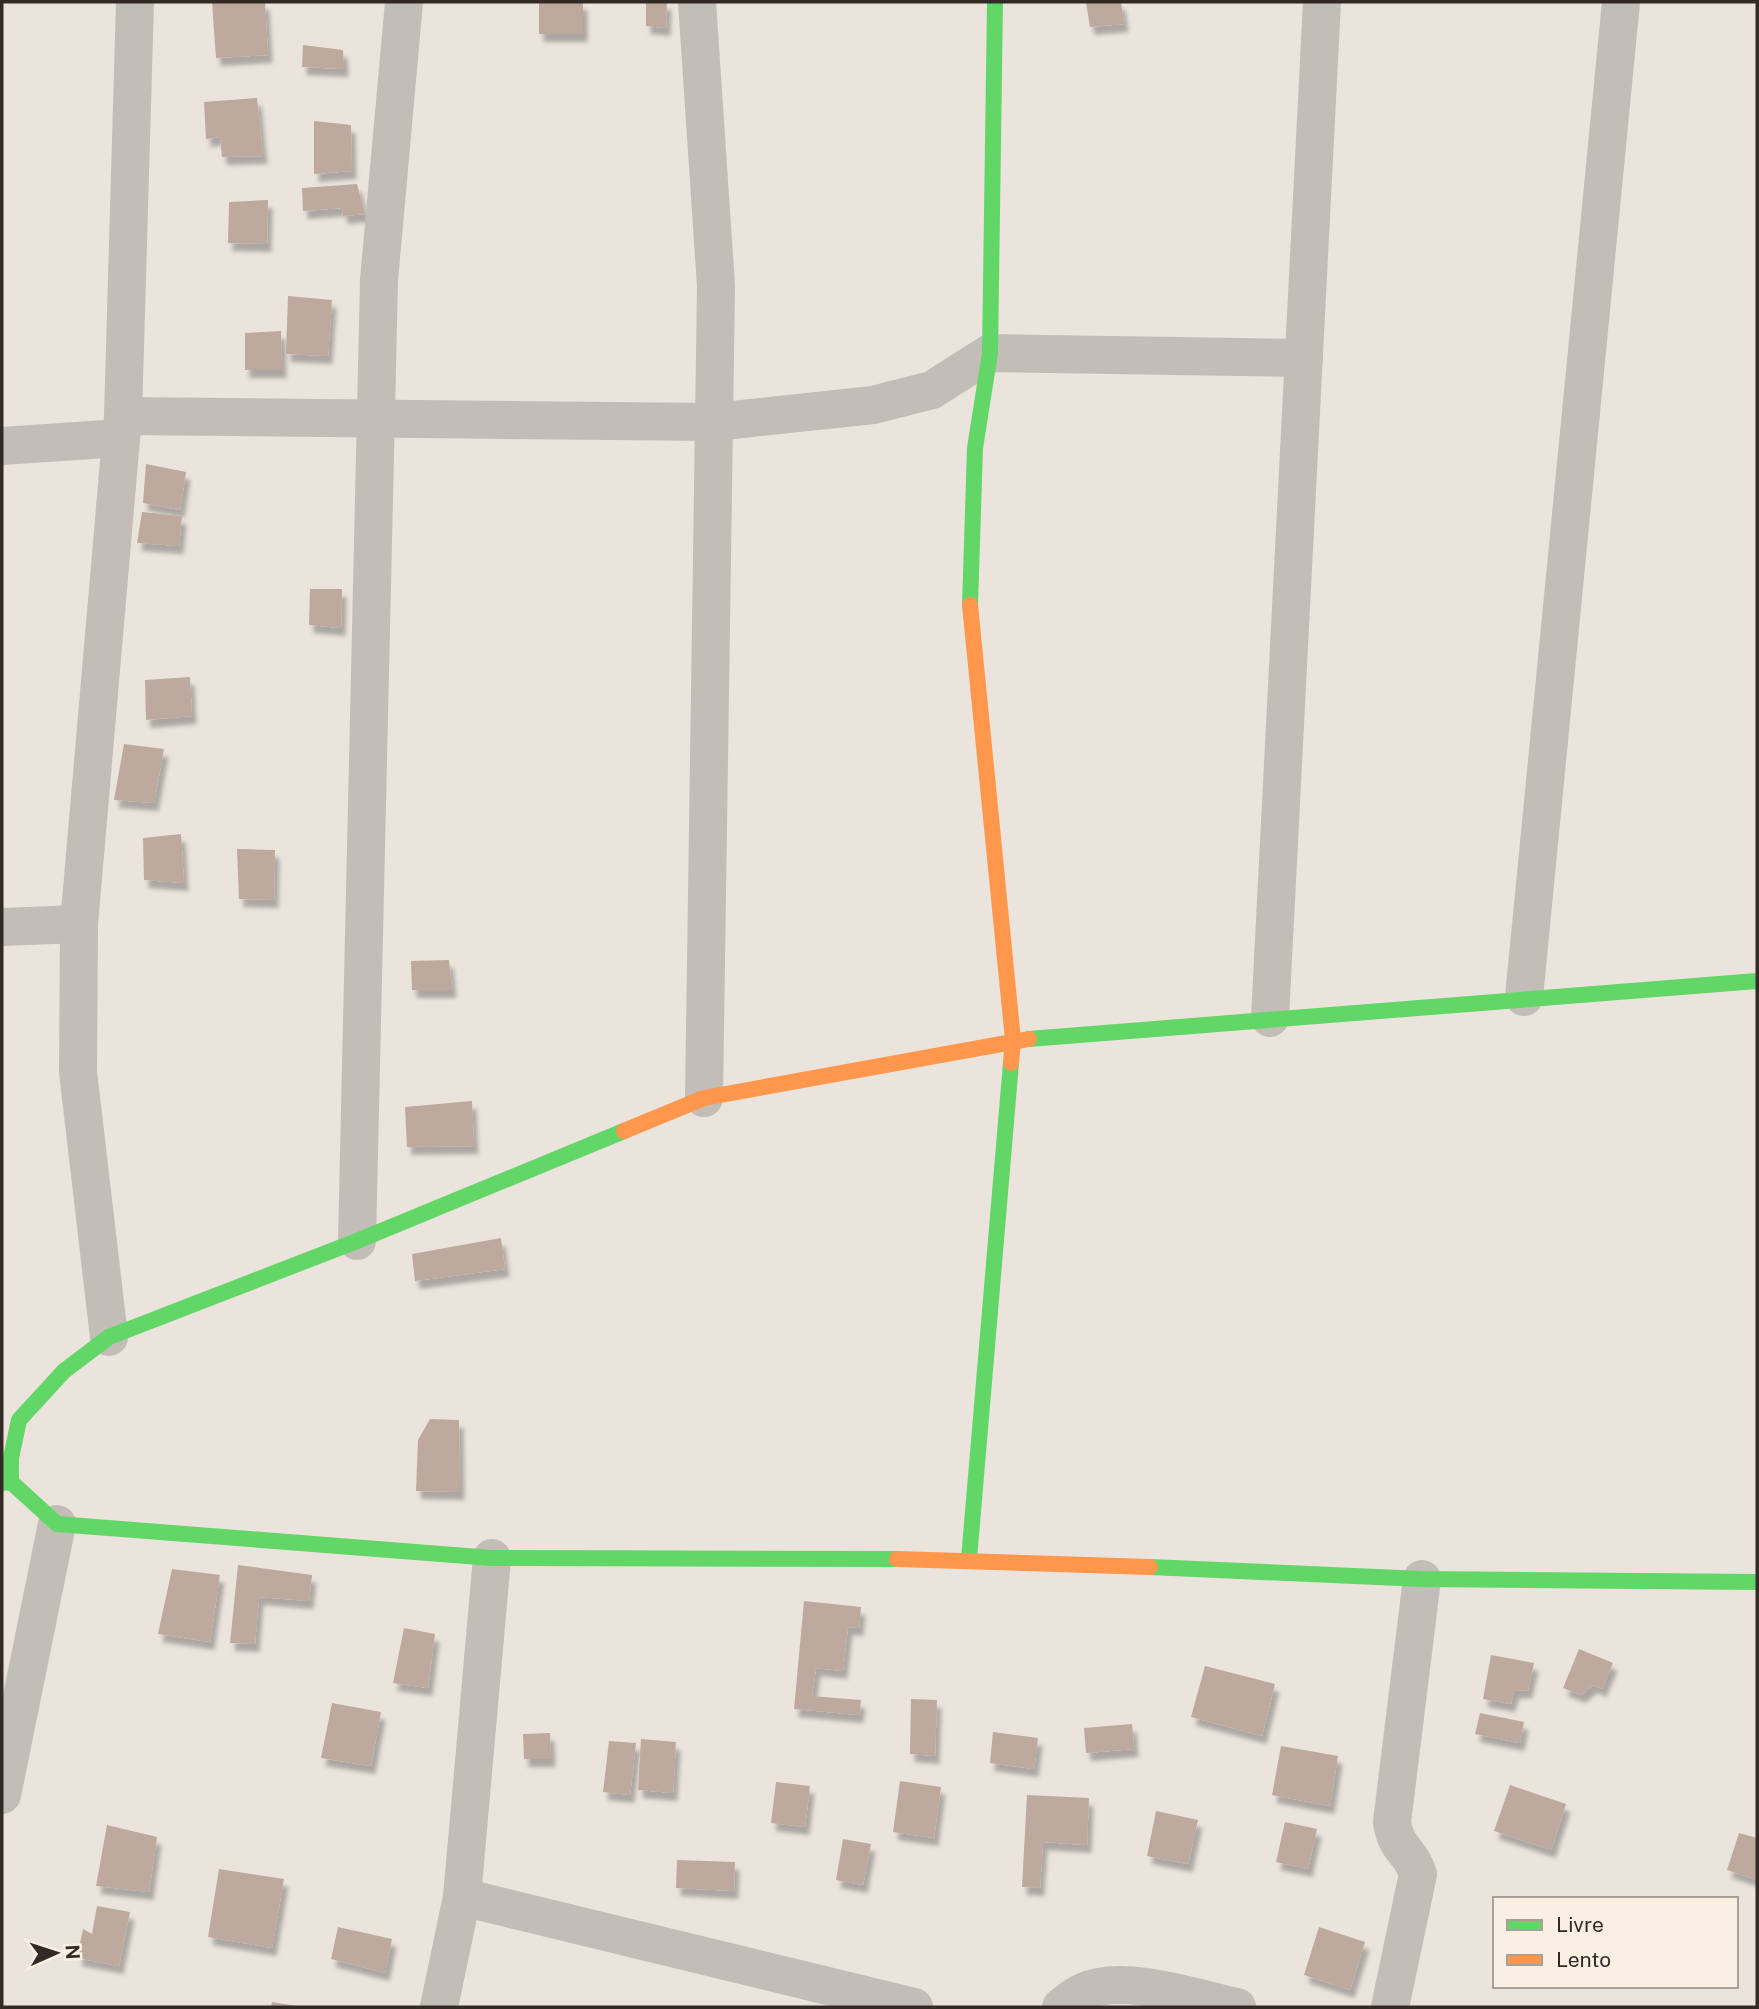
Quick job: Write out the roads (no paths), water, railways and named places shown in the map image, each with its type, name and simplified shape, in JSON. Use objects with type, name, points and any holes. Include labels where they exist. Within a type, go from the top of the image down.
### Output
[{"type":"street","points":[[109,1337],[78,1072],[79,924],[122,427],[135,2]]},
{"type":"street","points":[[357,1241],[379,280],[404,2]]},
{"type":"street","points":[[697,2],[716,286],[704,1098]]},
{"type":"street","points":[[969,1559],[1013,1040],[970,616],[975,448],[990,353],[995,2]]},
{"type":"street","points":[[1270,1018],[1322,2]]},
{"type":"street","points":[[1524,997],[1622,2]]},
{"type":"street","points":[[2,446],[122,427],[375,418],[714,422],[873,405],[932,390],[990,353],[1304,358]]},
{"type":"street","points":[[2,927],[79,924]]},
{"type":"street","points":[[1757,981],[1524,997],[1013,1040],[704,1098],[357,1241],[109,1337],[64,1371],[19,1420],[6,1482],[57,1524],[492,1558],[969,1559],[1422,1579],[1757,1582]]},
{"type":"street","points":[[2,1795],[57,1524]]},
{"type":"street","points":[[439,2007],[462,1897],[492,1558]]},
{"type":"street","points":[[1390,2007],[1418,1874],[1415,1863],[1395,1840],[1392,1822],[1422,1579]]},
{"type":"street","points":[[462,1897],[914,2007]]},
{"type":"street","points":[[1061,2007],[1083,1991],[1110,1985],[1138,1986],[1237,2007]]}]
